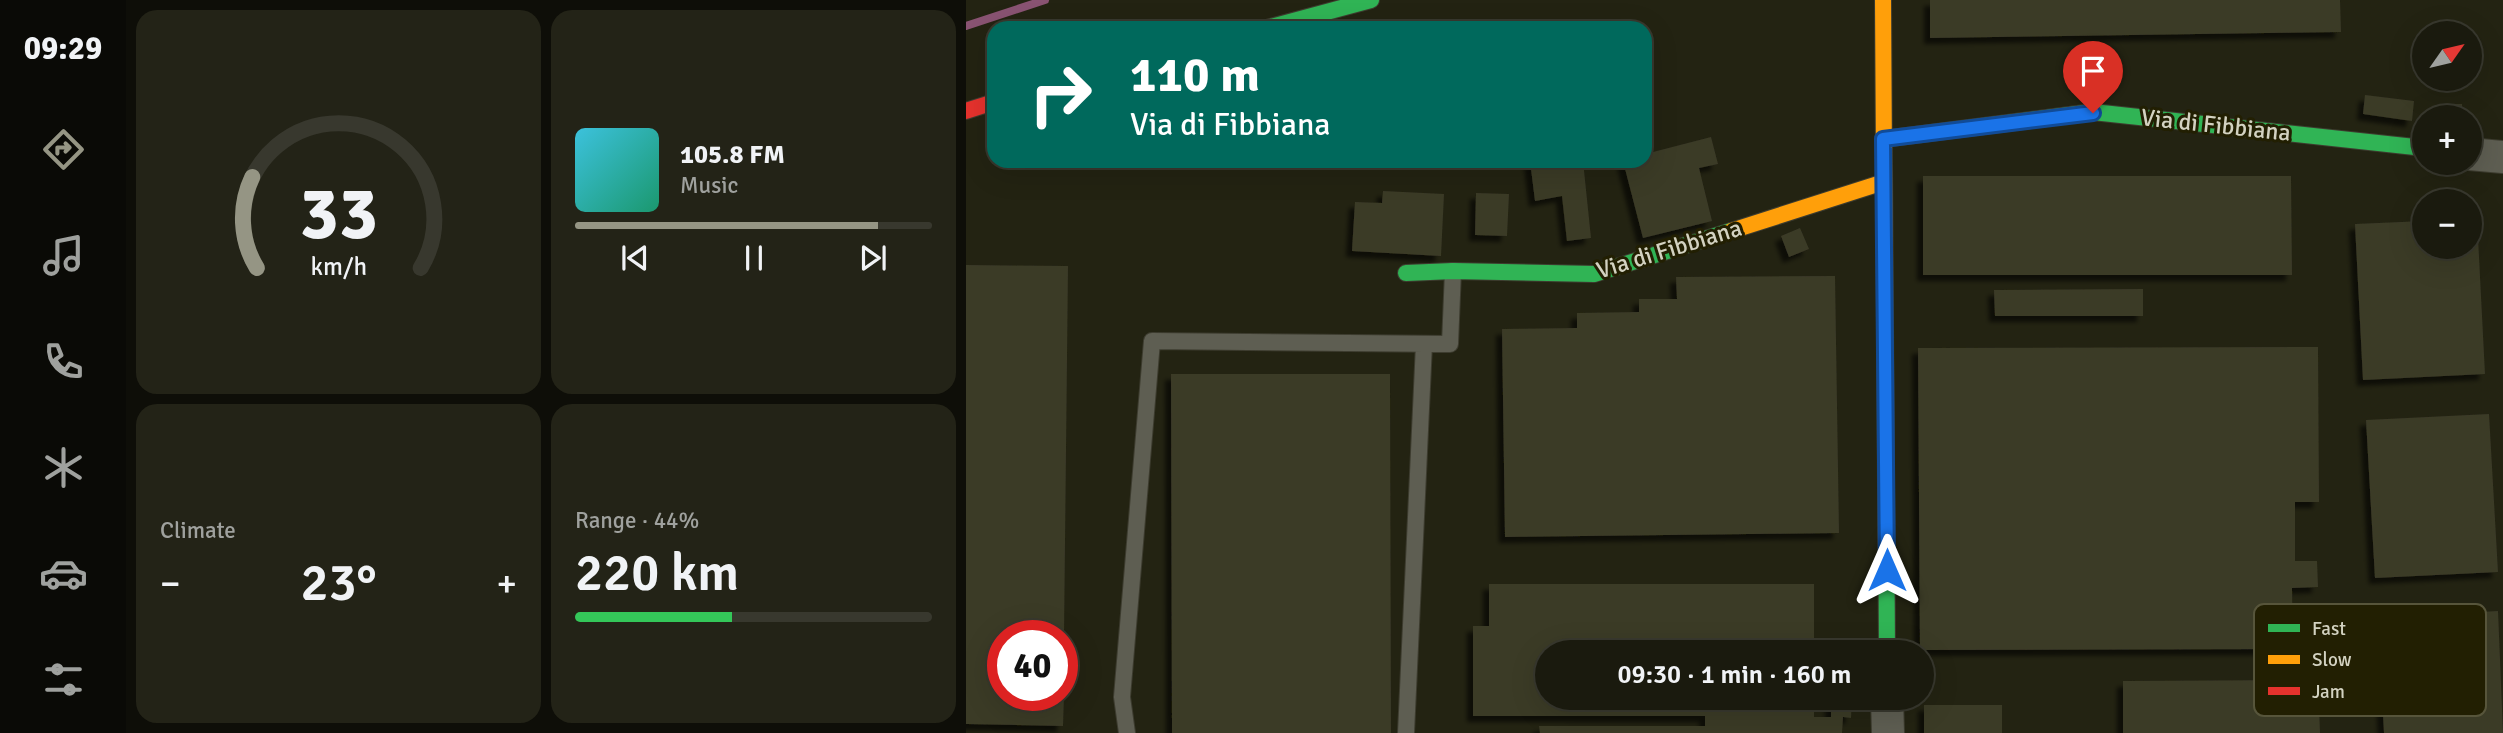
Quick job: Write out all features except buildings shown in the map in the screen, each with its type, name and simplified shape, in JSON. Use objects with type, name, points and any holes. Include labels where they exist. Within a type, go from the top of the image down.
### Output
[{"type":"street","points":[[1293,21],[1371,0]]},
{"type":"street","points":[[1883,0],[1887,640]]},
{"type":"street","points":[[966,111],[987,104]]},
{"type":"street","name":"Via di Fibbiana","points":[[1883,139],[2093,113],[2412,148]]},
{"type":"street","points":[[2482,155],[2503,157]]},
{"type":"street","name":"Via di Fibbiana","points":[[1406,273],[1453,271],[1594,274],[1884,182]]},
{"type":"street","points":[[1887,710],[1888,733]]},
{"type":"lane","points":[[1127,733],[1122,697],[1152,341],[1450,344],[1453,271]]},
{"type":"lane","points":[[1406,733],[1424,344]]},
{"type":"waterway","points":[[966,26],[1045,0]]},
{"type":"traffic: fast","points":[[1293,21],[1371,0]]},
{"type":"traffic: fast","points":[[1883,139],[2093,112],[2412,147]]},
{"type":"traffic: fast","points":[[1406,273],[1453,271],[1594,274],[1731,231]]},
{"type":"traffic: fast","points":[[1885,323],[1887,640]]},
{"type":"traffic: slow","points":[[1883,0],[1885,323]]},
{"type":"traffic: slow","points":[[1731,231],[1884,182]]},
{"type":"traffic: jam","points":[[966,111],[987,104]]},
{"type":"route","points":[[1887,570],[1883,139],[2093,113]]}]
